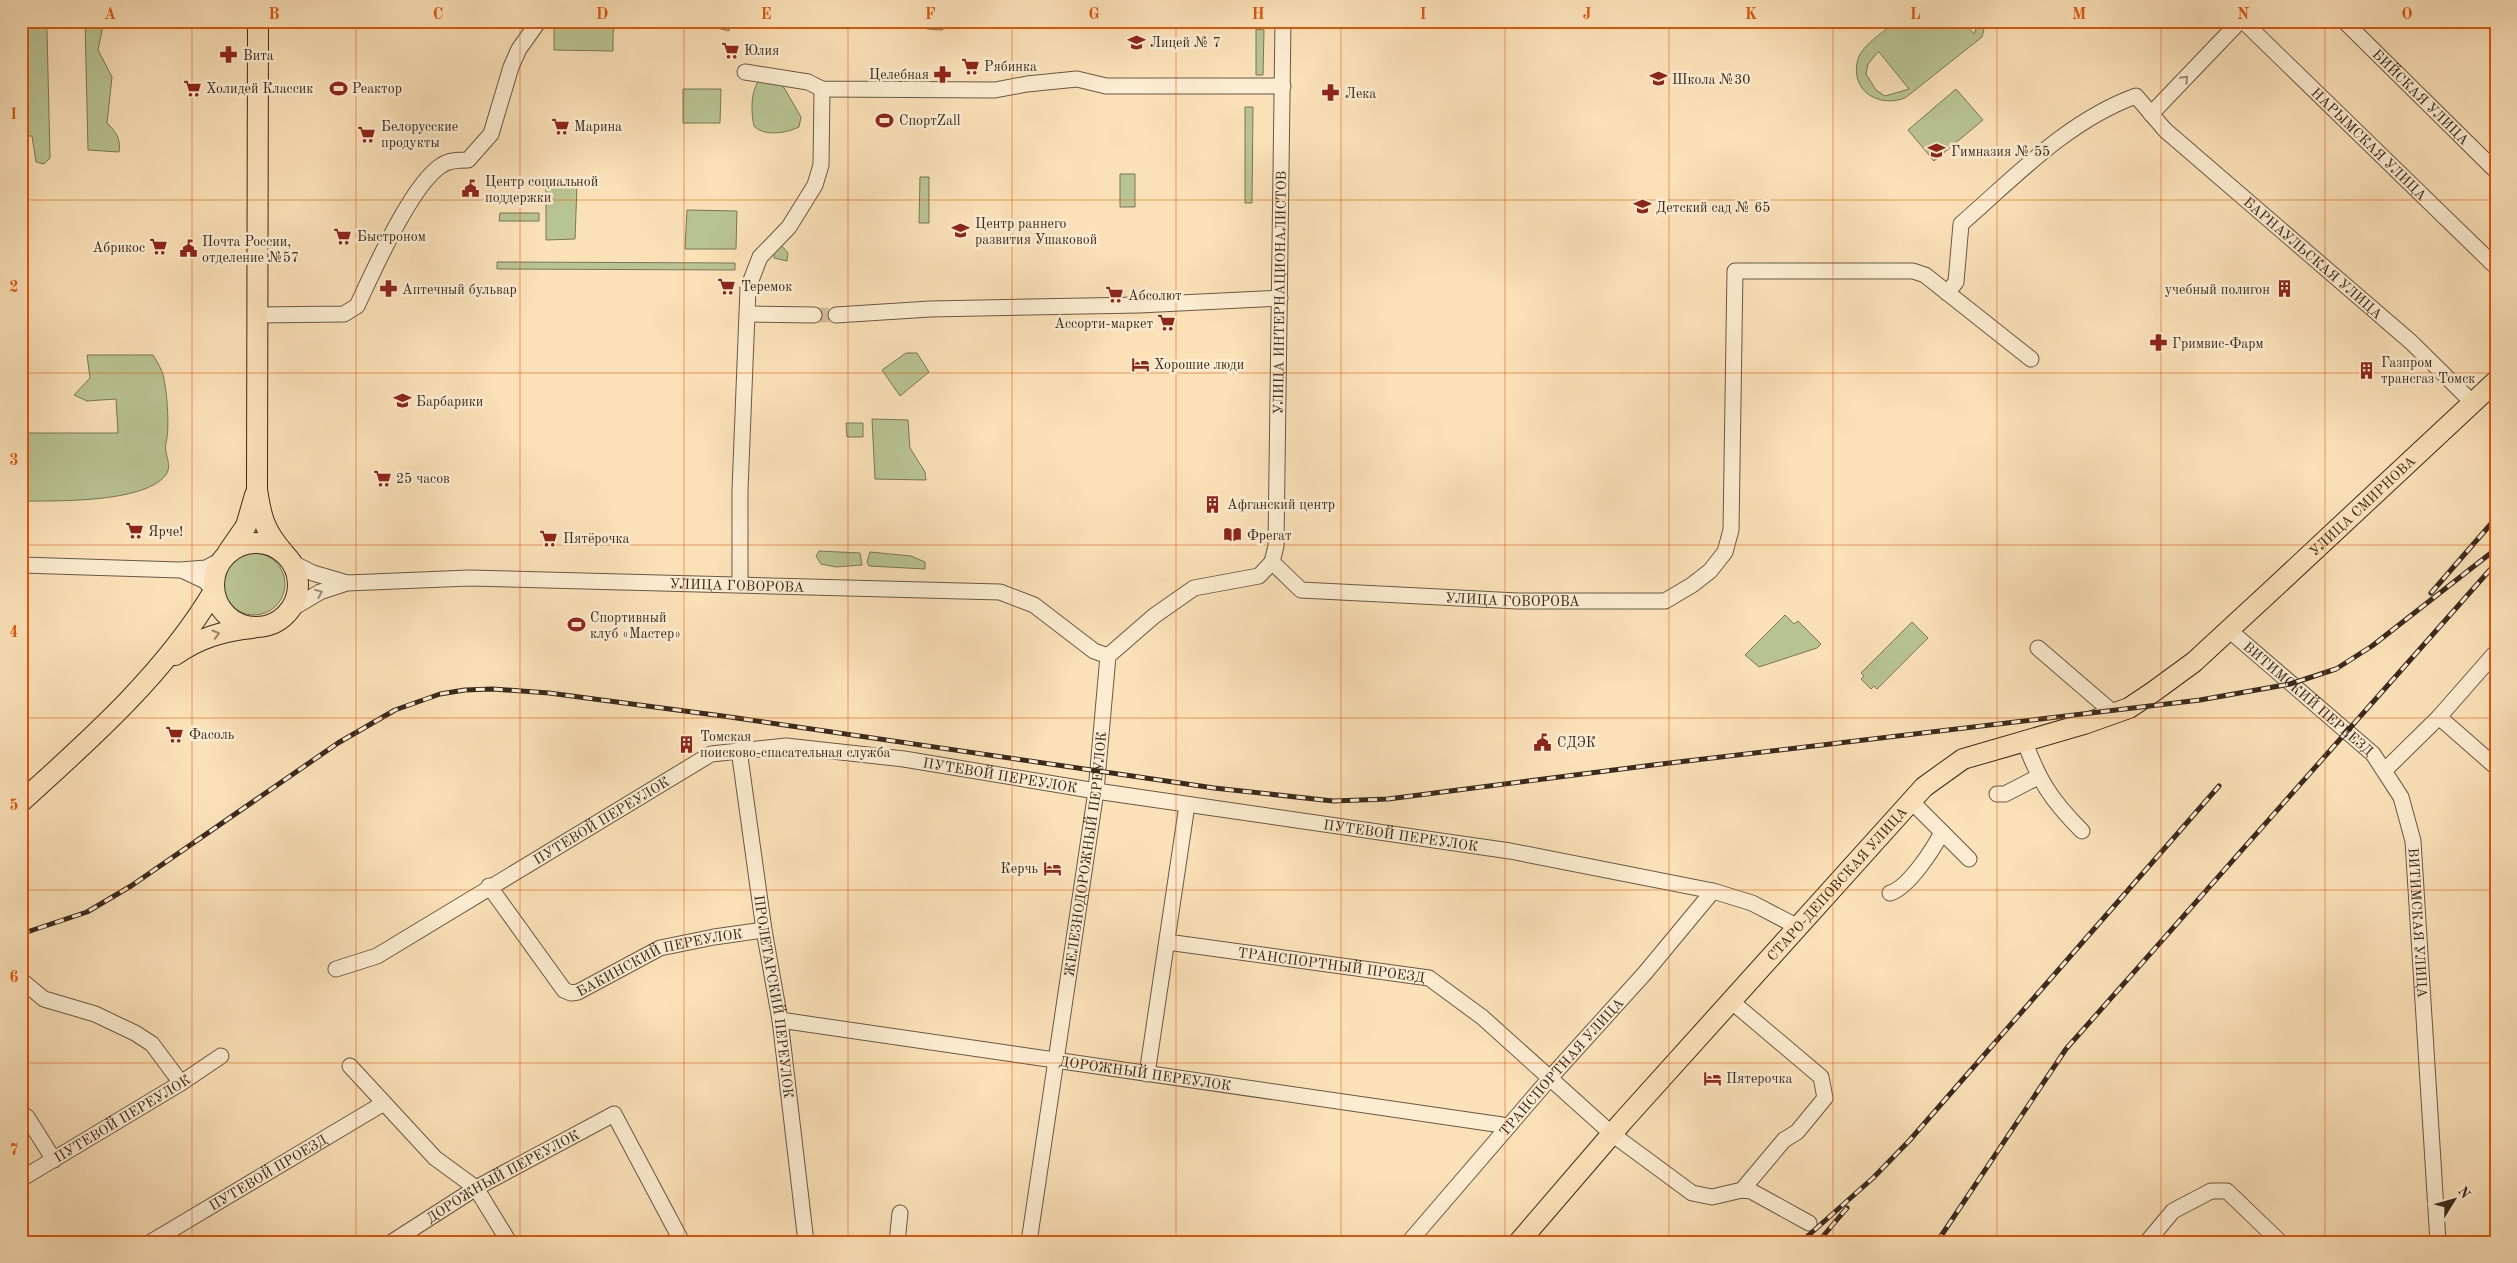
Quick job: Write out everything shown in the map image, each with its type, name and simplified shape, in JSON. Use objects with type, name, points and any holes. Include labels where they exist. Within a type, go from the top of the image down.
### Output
[{"type":"main road","points":[[160,667],[201,639],[216,633],[254,628],[278,622],[293,608],[298,586],[289,558],[271,538],[264,525],[257,489],[258,21]]},
{"type":"main road","name":"УЛИЦА СМИРНОВА","points":[[2229,630],[2474,404],[2496,381]]},
{"type":"main road","points":[[254,628],[237,623],[228,617],[220,608],[214,591],[216,569],[248,520],[257,489]]},
{"type":"main road","points":[[224,557],[238,546],[257,542],[266,544],[289,558]]},
{"type":"main road","points":[[21,802],[91,738],[160,667],[214,591]]},
{"type":"main road","name":"СТАРО-ДЕПОВСКАЯ УЛИЦА","points":[[1519,1242],[1612,1134],[1924,787],[1963,759],[2130,708],[2194,662],[2229,630]]},
{"type":"street","points":[[257,315],[344,314],[357,306],[399,220],[431,173],[442,164],[454,160],[468,160],[492,134],[511,67],[519,50],[539,21]]},
{"type":"street","name":"УЛИЦА ИНТЕРНАЦИОНАЛИСТОВ","points":[[1272,562],[1276,546],[1283,21]]},
{"type":"street","points":[[2151,114],[2241,21]]},
{"type":"street","name":"НАРЫМСКАЯ УЛИЦА","points":[[2241,21],[2496,267]]},
{"type":"street","name":"БИЙСКАЯ УЛИЦА","points":[[2344,21],[2496,171]]},
{"type":"street","points":[[745,72],[808,82],[822,89],[996,90],[1028,84],[1077,80],[1106,86],[1283,86]]},
{"type":"street","points":[[740,584],[740,490],[748,288],[760,257],[788,227],[815,184],[821,164],[822,89]]},
{"type":"street","name":"БАРНАУЛЬСКАЯ УЛИЦА","points":[[1947,293],[1956,282],[1960,224],[2076,125],[2113,104],[2136,96],[2165,130],[2411,342],[2474,404]]},
{"type":"street","name":"УЛИЦА ГОВОРОВА","points":[[1272,562],[1301,590],[1518,600],[1665,601],[1692,585],[1710,570],[1725,552],[1731,530],[1735,271],[1913,271],[1925,275],[1947,293]]},
{"type":"street","points":[[1947,293],[2031,359]]},
{"type":"street","points":[[836,315],[930,309],[1139,304],[1280,298]]},
{"type":"street","points":[[748,314],[814,315]]},
{"type":"street","points":[[21,565],[180,570],[206,568],[224,557]]},
{"type":"street","name":"УЛИЦА ГОВОРОВА","points":[[289,558],[313,573],[347,583]]},
{"type":"street","points":[[1108,656],[1154,616],[1194,588],[1258,576],[1272,562]]},
{"type":"street","points":[[180,570],[205,581],[214,591]]},
{"type":"street","name":"УЛИЦА ГОВОРОВА","points":[[293,608],[320,592],[347,583],[470,578],[1000,592],[1034,604],[1094,651],[1108,656]]},
{"type":"street","name":"ВИТИМСКИЙ ПЕРЕЕЗД","points":[[2229,630],[2374,754],[2386,770]]},
{"type":"street","points":[[2038,648],[2110,710],[2117,712]]},
{"type":"street","points":[[2386,770],[2439,717],[2496,652]]},
{"type":"street","name":"ЖЕЛЕЗНОДОРОЖНЫЙ ПЕРЕУЛОК","points":[[1029,1242],[1096,791],[1108,656]]},
{"type":"street","points":[[2439,717],[2496,767]]},
{"type":"street","points":[[2024,740],[2038,777],[2050,797],[2082,831]]},
{"type":"street","name":"ПУТЕВОЙ ПЕРЕУЛОК","points":[[336,969],[377,956],[489,886],[711,754],[786,746],[894,758],[1187,805],[1510,851],[1713,891],[1752,903],[1798,927]]},
{"type":"street","name":"ПРОЛЕТАРСКИЙ ПЕРЕУЛОК","points":[[739,750],[764,930],[780,1020],[806,1242]]},
{"type":"street","name":"ВИТИМСКАЯ УЛИЦА","points":[[2386,770],[2401,797],[2413,841],[2438,1242]]},
{"type":"street","points":[[1997,794],[2005,794],[2038,777]]},
{"type":"street","points":[[1911,801],[1969,859]]},
{"type":"street","points":[[1147,1074],[1187,805]]},
{"type":"street","points":[[1890,893],[1896,891],[1918,870],[1942,832]]},
{"type":"street","name":"БАКИНСКИЙ ПЕРЕУЛОК","points":[[489,886],[564,990],[571,993],[578,992],[660,948],[714,937],[764,930]]},
{"type":"street","name":"ТРАНСПОРТНАЯ УЛИЦА","points":[[1409,1242],[1550,1078],[1645,973],[1713,891]]},
{"type":"street","name":"ТРАНСПОРТНЫЙ ПРОЕЗД","points":[[1168,942],[1429,978],[1482,1017],[1612,1134],[1692,1193],[1712,1197],[1742,1190]]},
{"type":"street","points":[[21,980],[44,999],[95,1014],[141,1036],[152,1044],[181,1083]]},
{"type":"street","points":[[1731,1001],[1821,1077],[1825,1098],[1798,1132],[1784,1140],[1742,1190]]},
{"type":"street","name":"ДОРОЖНЫЙ ПЕРЕУЛОК","points":[[780,1020],[1056,1062],[1509,1126]]},
{"type":"street","name":"ПУТЕВОЙ ПЕРЕУЛОК","points":[[21,1179],[181,1083],[221,1056]]},
{"type":"street","points":[[350,1066],[434,1158],[476,1188],[509,1242]]},
{"type":"street","name":"ПУТЕВОЙ ПРОЕЗД","points":[[151,1242],[384,1102]]},
{"type":"street","points":[[21,1113],[27,1117],[54,1160]]},
{"type":"street","name":"ДОРОЖНЫЙ ПЕРЕУЛОК","points":[[392,1242],[476,1188],[614,1114],[682,1242]]},
{"type":"street","points":[[1742,1190],[1751,1191],[1809,1223]]},
{"type":"street","points":[[2146,1242],[2173,1211],[2210,1190],[2227,1191],[2280,1242]]},
{"type":"street","points":[[897,1242],[900,1213]]},
{"type":"green space","points":[[30,21],[45,21],[47,31],[50,158],[44,164],[36,162],[32,136],[21,136],[23,89],[28,84],[26,33]]},
{"type":"green space","points":[[85,21],[104,21],[98,50],[112,77],[107,123],[117,136],[119,152],[88,150]]},
{"type":"green space","points":[[554,21],[616,21],[613,34],[613,51],[554,50]]},
{"type":"green space","points":[[689,21],[729,21],[729,31]]},
{"type":"green space","points":[[905,21],[948,21],[948,25],[942,30],[927,29],[927,22]]},
{"type":"green space","points":[[1897,21],[1963,21],[1974,34],[1979,21],[1986,21],[1982,37],[1905,98],[1885,101],[1868,94],[1862,88],[1856,70],[1858,59],[1865,48]],"holes":[[[1879,52],[1909,89],[1885,96],[1876,90],[1866,74],[1868,64]]]},
{"type":"green space","points":[[1256,29],[1264,30],[1263,75],[1256,75]]},
{"type":"green space","points":[[761,79],[783,86],[801,117],[799,127],[788,131],[769,133],[754,126],[752,114],[753,94],[757,83]]},
{"type":"green space","points":[[683,89],[721,89],[720,123],[683,123]]},
{"type":"green space","points":[[1956,89],[1983,120],[1934,161],[1908,130]]},
{"type":"green space","points":[[1245,107],[1253,107],[1252,203],[1245,203]]},
{"type":"green space","points":[[1120,174],[1135,174],[1135,207],[1120,207]]},
{"type":"green space","points":[[920,177],[929,177],[929,223],[919,223]]},
{"type":"green space","points":[[552,185],[577,186],[575,239],[546,240],[546,188]]},
{"type":"green space","points":[[687,210],[737,211],[736,249],[685,249]]},
{"type":"green space","points":[[500,213],[539,213],[539,221],[499,221]]},
{"type":"green space","points":[[780,244],[788,253],[787,261],[774,258],[774,250]]},
{"type":"green space","points":[[497,262],[735,263],[735,270],[497,269]]},
{"type":"green space","points":[[906,353],[917,353],[929,372],[900,396],[882,370]]},
{"type":"green space","points":[[87,355],[153,355],[164,378],[167,396],[168,418],[165,447],[168,472],[154,485],[119,496],[97,499],[21,501],[21,433],[118,433],[116,399],[87,401],[74,395],[90,378]]},
{"type":"green space","points":[[872,419],[908,420],[910,448],[925,472],[926,480],[875,479]]},
{"type":"green space","points":[[846,423],[863,423],[863,437],[847,437]]},
{"type":"green space","points":[[819,551],[860,553],[862,565],[836,567],[821,564],[816,556]]},
{"type":"green space","points":[[870,552],[911,556],[925,562],[925,569],[869,566],[867,562]]},
{"type":"green space","points":[[254,553],[266,556],[276,562],[282,572],[285,584],[282,596],[276,606],[266,612],[254,615],[242,612],[232,606],[226,596],[223,584],[226,572],[232,562],[242,556]]},
{"type":"green space","points":[[1785,615],[1794,624],[1798,621],[1821,644],[1817,648],[1759,667],[1745,655]]},
{"type":"green space","points":[[1912,622],[1928,638],[1877,689],[1874,686],[1871,689],[1861,679],[1864,676],[1861,673]]},
{"type":"tunnel","points":[[814,315],[836,315]]},
{"type":"railway","points":[[2431,593],[2496,518]]},
{"type":"railway","points":[[21,934],[87,912],[131,886],[338,743],[395,710],[440,694],[465,690],[493,689],[549,693],[730,717],[1214,788],[1333,801],[1388,799],[1653,765],[2200,700],[2290,684],[2336,669],[2372,646],[2496,549]]},
{"type":"railway","points":[[1937,1242],[2066,1049],[2496,563]]},
{"type":"railway","points":[[1801,1242],[1873,1178],[1909,1141],[2219,786]]},
{"type":"railway","points":[[1818,1242],[1847,1208]]},
{"type":"place","name":"Лицей № 7","points":[[1136,42]]},
{"type":"place","name":"Юлия","points":[[730,50]]},
{"type":"place","name":"Вита","points":[[229,55]]},
{"type":"place","name":"Рябинка","points":[[970,66]]},
{"type":"place","name":"Целебная","points":[[943,74]]},
{"type":"place","name":"Школа №30","points":[[1658,79]]},
{"type":"place","name":"Холидей Классик","points":[[192,88]]},
{"type":"place","name":"Реактор","points":[[338,88]]},
{"type":"place","name":"Лека","points":[[1331,93]]},
{"type":"place","name":"СпортZall","points":[[885,120]]},
{"type":"place","name":"Марина","points":[[560,126]]},
{"type":"place","name":"Белорусские продукты","points":[[367,134]]},
{"type":"place","name":"Гимназия № 55","points":[[1937,151]]},
{"type":"place","name":"Центр социальной поддержки","points":[[471,189]]},
{"type":"place","name":"Детский сад № 65","points":[[1642,207]]},
{"type":"place","name":"Центр раннего развития Ушаковой","points":[[961,231]]},
{"type":"place","name":"Быстроном","points":[[343,236]]},
{"type":"place","name":"Абрикос","points":[[159,247]]},
{"type":"place","name":"Почта России, отделение №57","points":[[188,249]]},
{"type":"place","name":"Теремок","points":[[727,286]]},
{"type":"place","name":"Аптечный бульвар","points":[[388,289]]},
{"type":"place","name":"учебный полигон","points":[[2284,289]]},
{"type":"place","name":"Абсолют","points":[[1114,295]]},
{"type":"place","name":"Ассорти-маркет","points":[[1167,323]]},
{"type":"place","name":"Гримвис-Фарм","points":[[2158,343]]},
{"type":"place","name":"Хорошие люди","points":[[1140,364]]},
{"type":"place","name":"Газпром трансгаз Томск","points":[[2367,370]]},
{"type":"place","name":"Барбарики","points":[[402,401]]},
{"type":"place","name":"25 часов","points":[[382,478]]},
{"type":"place","name":"Афганский центр","points":[[1213,504]]},
{"type":"place","name":"Ярче!","points":[[134,531]]},
{"type":"place","name":"Фрегат","points":[[1233,535]]},
{"type":"place","name":"Пятёрочка","points":[[549,538]]},
{"type":"place","name":"Спортивный клуб «Мастер»","points":[[576,625]]},
{"type":"place","name":"Фасоль","points":[[175,734]]},
{"type":"place","name":"СДЭК","points":[[1543,742]]},
{"type":"place","name":"Томская поисково-спасательная служба","points":[[686,744]]},
{"type":"place","name":"Керчь","points":[[1052,868]]},
{"type":"place","name":"Пятерочка","points":[[1712,1078]]}]
